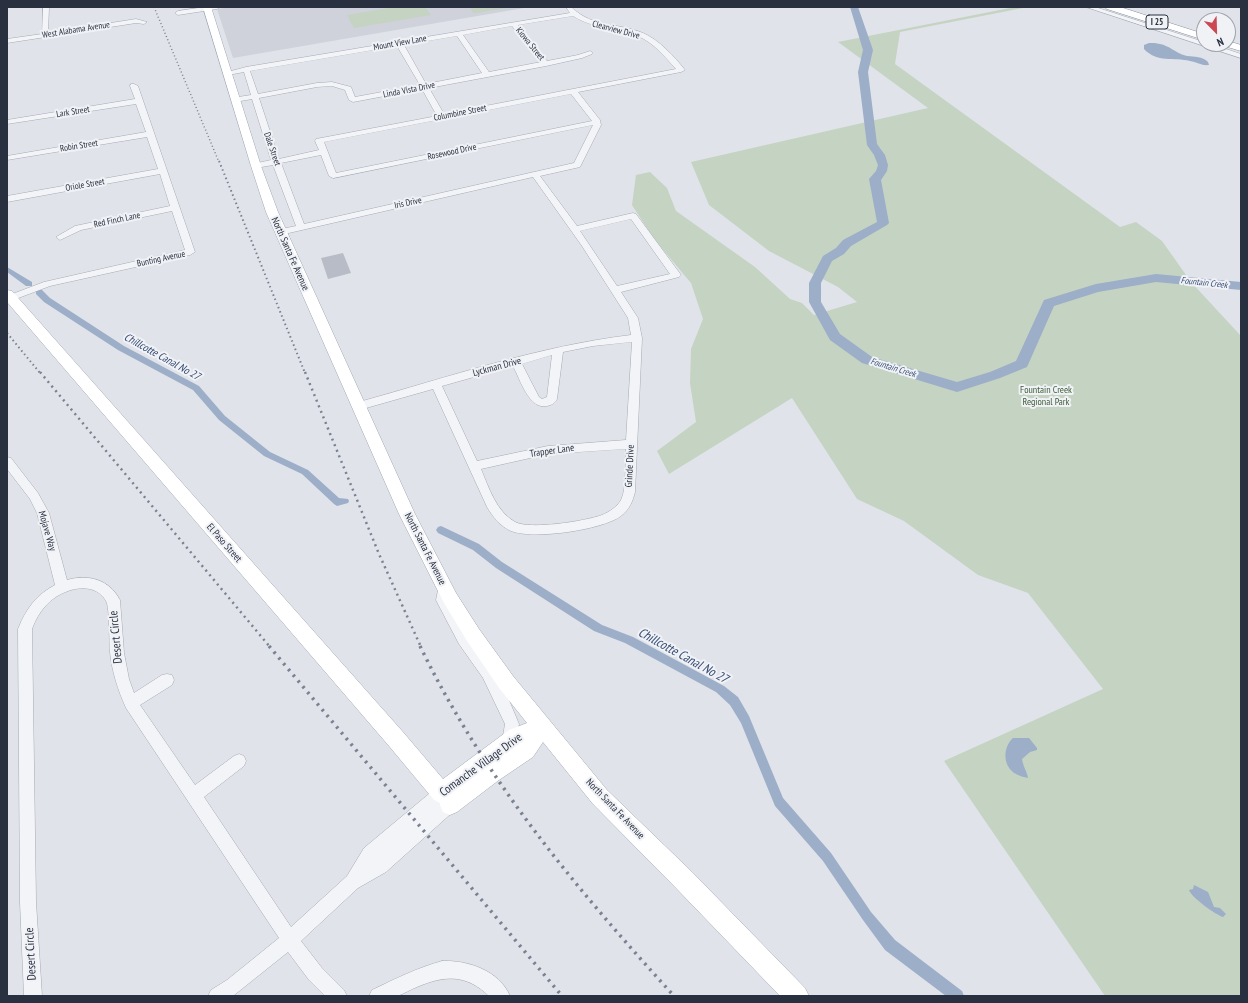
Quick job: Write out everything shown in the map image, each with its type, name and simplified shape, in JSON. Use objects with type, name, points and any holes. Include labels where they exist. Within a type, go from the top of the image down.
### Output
[{"type":"highway","name":"I 25","points":[[1110,7],[1196,34]]},
{"type":"highway","name":"I 25","points":[[1133,7],[1196,27]]},
{"type":"main road","name":"North Santa Fe Avenue","points":[[211,7],[235,100],[265,195],[280,232],[407,514],[442,584],[462,618],[506,682],[600,796],[797,996]]},
{"type":"main road","name":"El Paso Street","points":[[9,296],[385,727],[445,799]]},
{"type":"main road","name":"Comanche Village Drive","points":[[445,799],[526,750],[542,726]]},
{"type":"main road","name":"Comanche Village Drive","points":[[445,799],[509,742],[516,737],[542,726]]},
{"type":"street","points":[[46,7],[46,35]]},
{"type":"street","points":[[178,13],[211,7]]},
{"type":"street","name":"Clearview Drive","points":[[567,7],[573,14],[582,20],[600,26],[640,35],[654,44],[681,70]]},
{"type":"street","points":[[1089,7],[1241,56]]},
{"type":"street","name":"Mount View Lane","points":[[228,73],[573,14]]},
{"type":"street","name":"West Alabama Avenue","points":[[7,41],[136,21],[144,22]]},
{"type":"street","name":"Kiowa Street","points":[[514,24],[546,64]]},
{"type":"street","points":[[458,33],[487,75]]},
{"type":"street","points":[[399,43],[442,117]]},
{"type":"street","name":"Linda Vista Drive","points":[[235,100],[317,85],[332,84],[348,89],[353,100],[546,64],[580,57],[590,53]]},
{"type":"street","name":"Dale Street","points":[[246,69],[276,162],[301,226]]},
{"type":"street","name":"Columbine Street","points":[[323,152],[319,141],[681,70]]},
{"type":"street","name":"Bunting Avenue","points":[[9,296],[47,284],[190,252],[134,86]]},
{"type":"street","points":[[535,175],[578,165],[597,125],[597,122],[573,92]]},
{"type":"street","name":"Lark Street","points":[[7,122],[139,101]]},
{"type":"street","name":"Rosewood Drive","points":[[323,152],[333,176],[597,122]]},
{"type":"street","name":"Robin Street","points":[[7,158],[150,134]]},
{"type":"street","points":[[256,166],[323,152]]},
{"type":"street","name":"Oriole Street","points":[[7,199],[162,171]]},
{"type":"street","name":"Iris Drive","points":[[280,232],[301,226],[535,175]]},
{"type":"street","name":"Grinde Drive","points":[[436,384],[475,466],[491,504],[500,517],[514,527],[521,530],[530,531],[598,521],[606,519],[618,512],[627,500],[629,492],[637,338],[633,318],[575,229],[535,175]]},
{"type":"street","name":"Red Finch Lane","points":[[60,237],[78,228],[175,208]]},
{"type":"street","points":[[575,229],[633,216],[676,275],[615,290]]},
{"type":"street","name":"Lyckman Drive","points":[[358,406],[558,350],[593,343],[637,338]]},
{"type":"street","points":[[516,362],[535,399],[540,403],[546,403],[552,398],[558,350]]},
{"type":"street","name":"Trapper Lane","points":[[475,466],[548,450],[631,444]]},
{"type":"street","name":"Mojave Way","points":[[7,461],[34,496],[43,512],[62,587]]},
{"type":"street","name":"Desert Circle","points":[[32,996],[28,902],[25,629],[27,618],[45,597],[62,587],[75,583],[90,583],[102,586],[109,592],[113,600],[119,671],[125,691],[193,796],[290,940],[327,988],[338,996]]},
{"type":"street","points":[[442,584],[443,600],[464,640],[488,674],[501,698],[512,724],[509,742]]},
{"type":"street","points":[[132,703],[168,680]]},
{"type":"street","points":[[193,796],[239,761]]},
{"type":"street","name":"Comanche Village Drive","points":[[217,996],[233,986],[290,940],[352,882],[380,866],[445,799]]},
{"type":"street","points":[[378,996],[424,974],[448,969],[465,970],[481,977],[501,996]]},
{"type":"shaded area","points":[[230,7],[530,7],[233,58],[217,9]]},
{"type":"green space","points":[[395,7],[425,7],[431,15],[354,28],[347,15]]},
{"type":"green space","points":[[470,7],[512,7],[473,13]]},
{"type":"green space","name":"Fountain Creek Regional Park","points":[[1015,7],[1028,7],[900,32],[895,64],[1120,227],[1136,222],[1162,241],[1191,282],[1241,336],[1241,996],[1105,996],[944,761],[1103,689],[1028,593],[978,575],[904,521],[857,499],[792,398],[669,474],[657,451],[696,422],[690,383],[691,349],[703,319],[691,283],[654,239],[632,205],[636,175],[650,172],[667,188],[676,211],[755,267],[790,299],[802,303],[814,315],[857,302],[838,287],[769,251],[709,205],[691,162],[928,108],[838,42]]},
{"type":"water","points":[[1149,43],[1161,44],[1187,56],[1201,58],[1206,60],[1209,65],[1154,56],[1144,49],[1144,45]]},
{"type":"water","points":[[1013,738],[1029,738],[1037,748],[1037,750],[1030,752],[1022,759],[1028,778],[1011,771],[1006,761],[1007,746]]},
{"type":"water","points":[[1194,885],[1208,892],[1214,907],[1220,908],[1226,914],[1223,917],[1194,897],[1189,890],[1193,889]]},
{"type":"building","points":[[343,253],[351,273],[328,279],[321,258]]},
{"type":"waterway","name":"Fountain Creek","points":[[854,7],[868,50],[863,72],[872,145],[880,155],[883,165],[882,171],[875,179],[883,223],[847,243],[840,251],[827,259],[815,283],[815,302],[835,337],[867,360],[957,387],[995,375],[1022,364],[1049,303],[1096,288],[1156,278],[1241,286]]},
{"type":"waterway","name":"Chillcotte Canal No 27","points":[[7,269],[29,284]]},
{"type":"waterway","name":"Chillcotte Canal No 27","points":[[39,292],[47,300],[121,348],[196,388],[222,418],[267,454],[305,472],[337,502],[345,501]]},
{"type":"waterway","name":"Chillcotte Canal No 27","points":[[441,530],[476,547],[499,565],[598,628],[629,640],[720,689],[734,701],[745,720],[779,802],[827,857],[867,916],[890,945],[957,996]]},
{"type":"railway","points":[[154,7],[219,162]]},
{"type":"railway","points":[[219,161],[305,373]]},
{"type":"railway","points":[[7,333],[40,373]]},
{"type":"railway","points":[[40,372],[270,647]]},
{"type":"railway","points":[[305,372],[379,554],[421,647]]},
{"type":"railway","points":[[269,646],[562,996]]},
{"type":"railway","points":[[420,646],[473,742],[534,830],[567,873],[674,996]]}]
